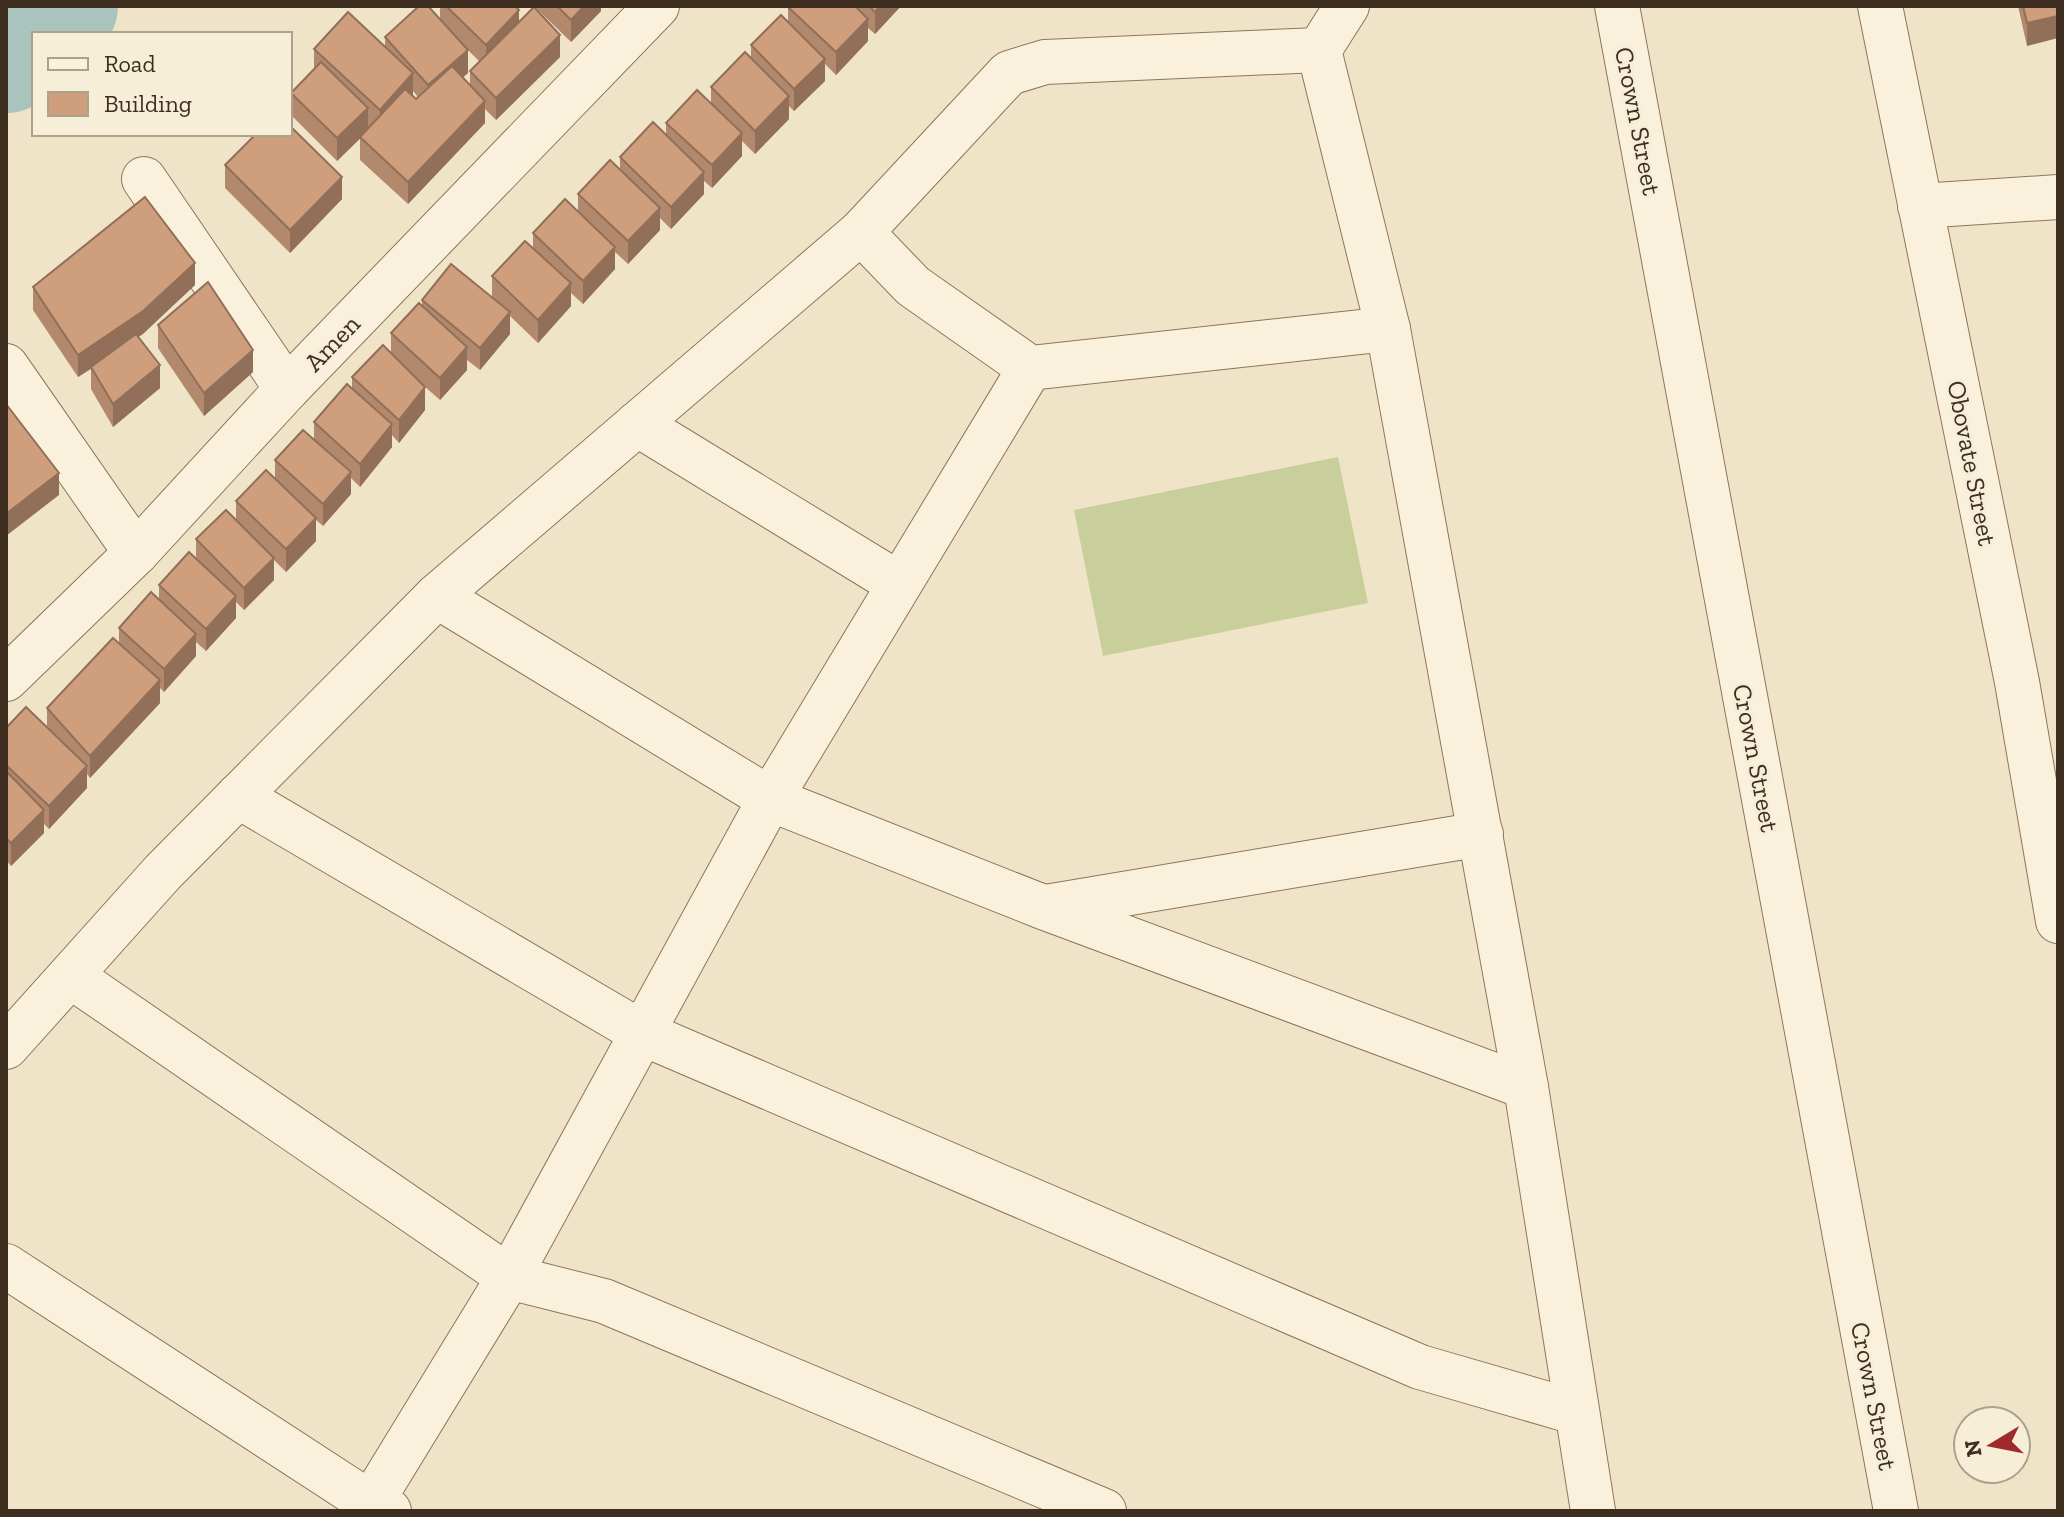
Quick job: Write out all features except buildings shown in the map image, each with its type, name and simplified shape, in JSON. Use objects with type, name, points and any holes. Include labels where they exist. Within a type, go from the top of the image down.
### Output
[{"type":"street","name":"Amen","points":[[14,661],[136,553],[287,389],[657,6]]},
{"type":"street","points":[[1347,6],[1319,50],[1388,329],[1526,1087],[1593,1511]]},
{"type":"street","name":"Crown Street","points":[[1617,6],[1896,1511]]},
{"type":"street","name":"Obovate Street","points":[[1880,6],[2017,682],[2058,921]]},
{"type":"street","points":[[6,1047],[163,872],[437,596],[861,232],[1009,73],[1045,62],[1319,50]]},
{"type":"street","points":[[144,179],[287,389]]},
{"type":"street","points":[[1920,206],[2058,197]]},
{"type":"street","points":[[861,232],[913,286],[1030,368],[1388,329]]},
{"type":"street","points":[[6,366],[136,553]]},
{"type":"street","points":[[6,1266],[375,1508],[509,1277],[770,799],[1030,368]]},
{"type":"street","points":[[637,424],[899,584]]},
{"type":"street","points":[[437,596],[770,799],[1043,907],[1526,1087]]},
{"type":"street","points":[[238,796],[642,1033],[1420,1367],[1575,1412]]},
{"type":"street","points":[[1043,907],[1481,834]]},
{"type":"street","points":[[72,977],[509,1277],[604,1301],[1104,1511]]},
{"type":"green space","points":[[1338,457],[1368,603],[1103,656],[1074,510]]},
{"type":"waterway","points":[[6,56],[29,31],[61,6]]}]
